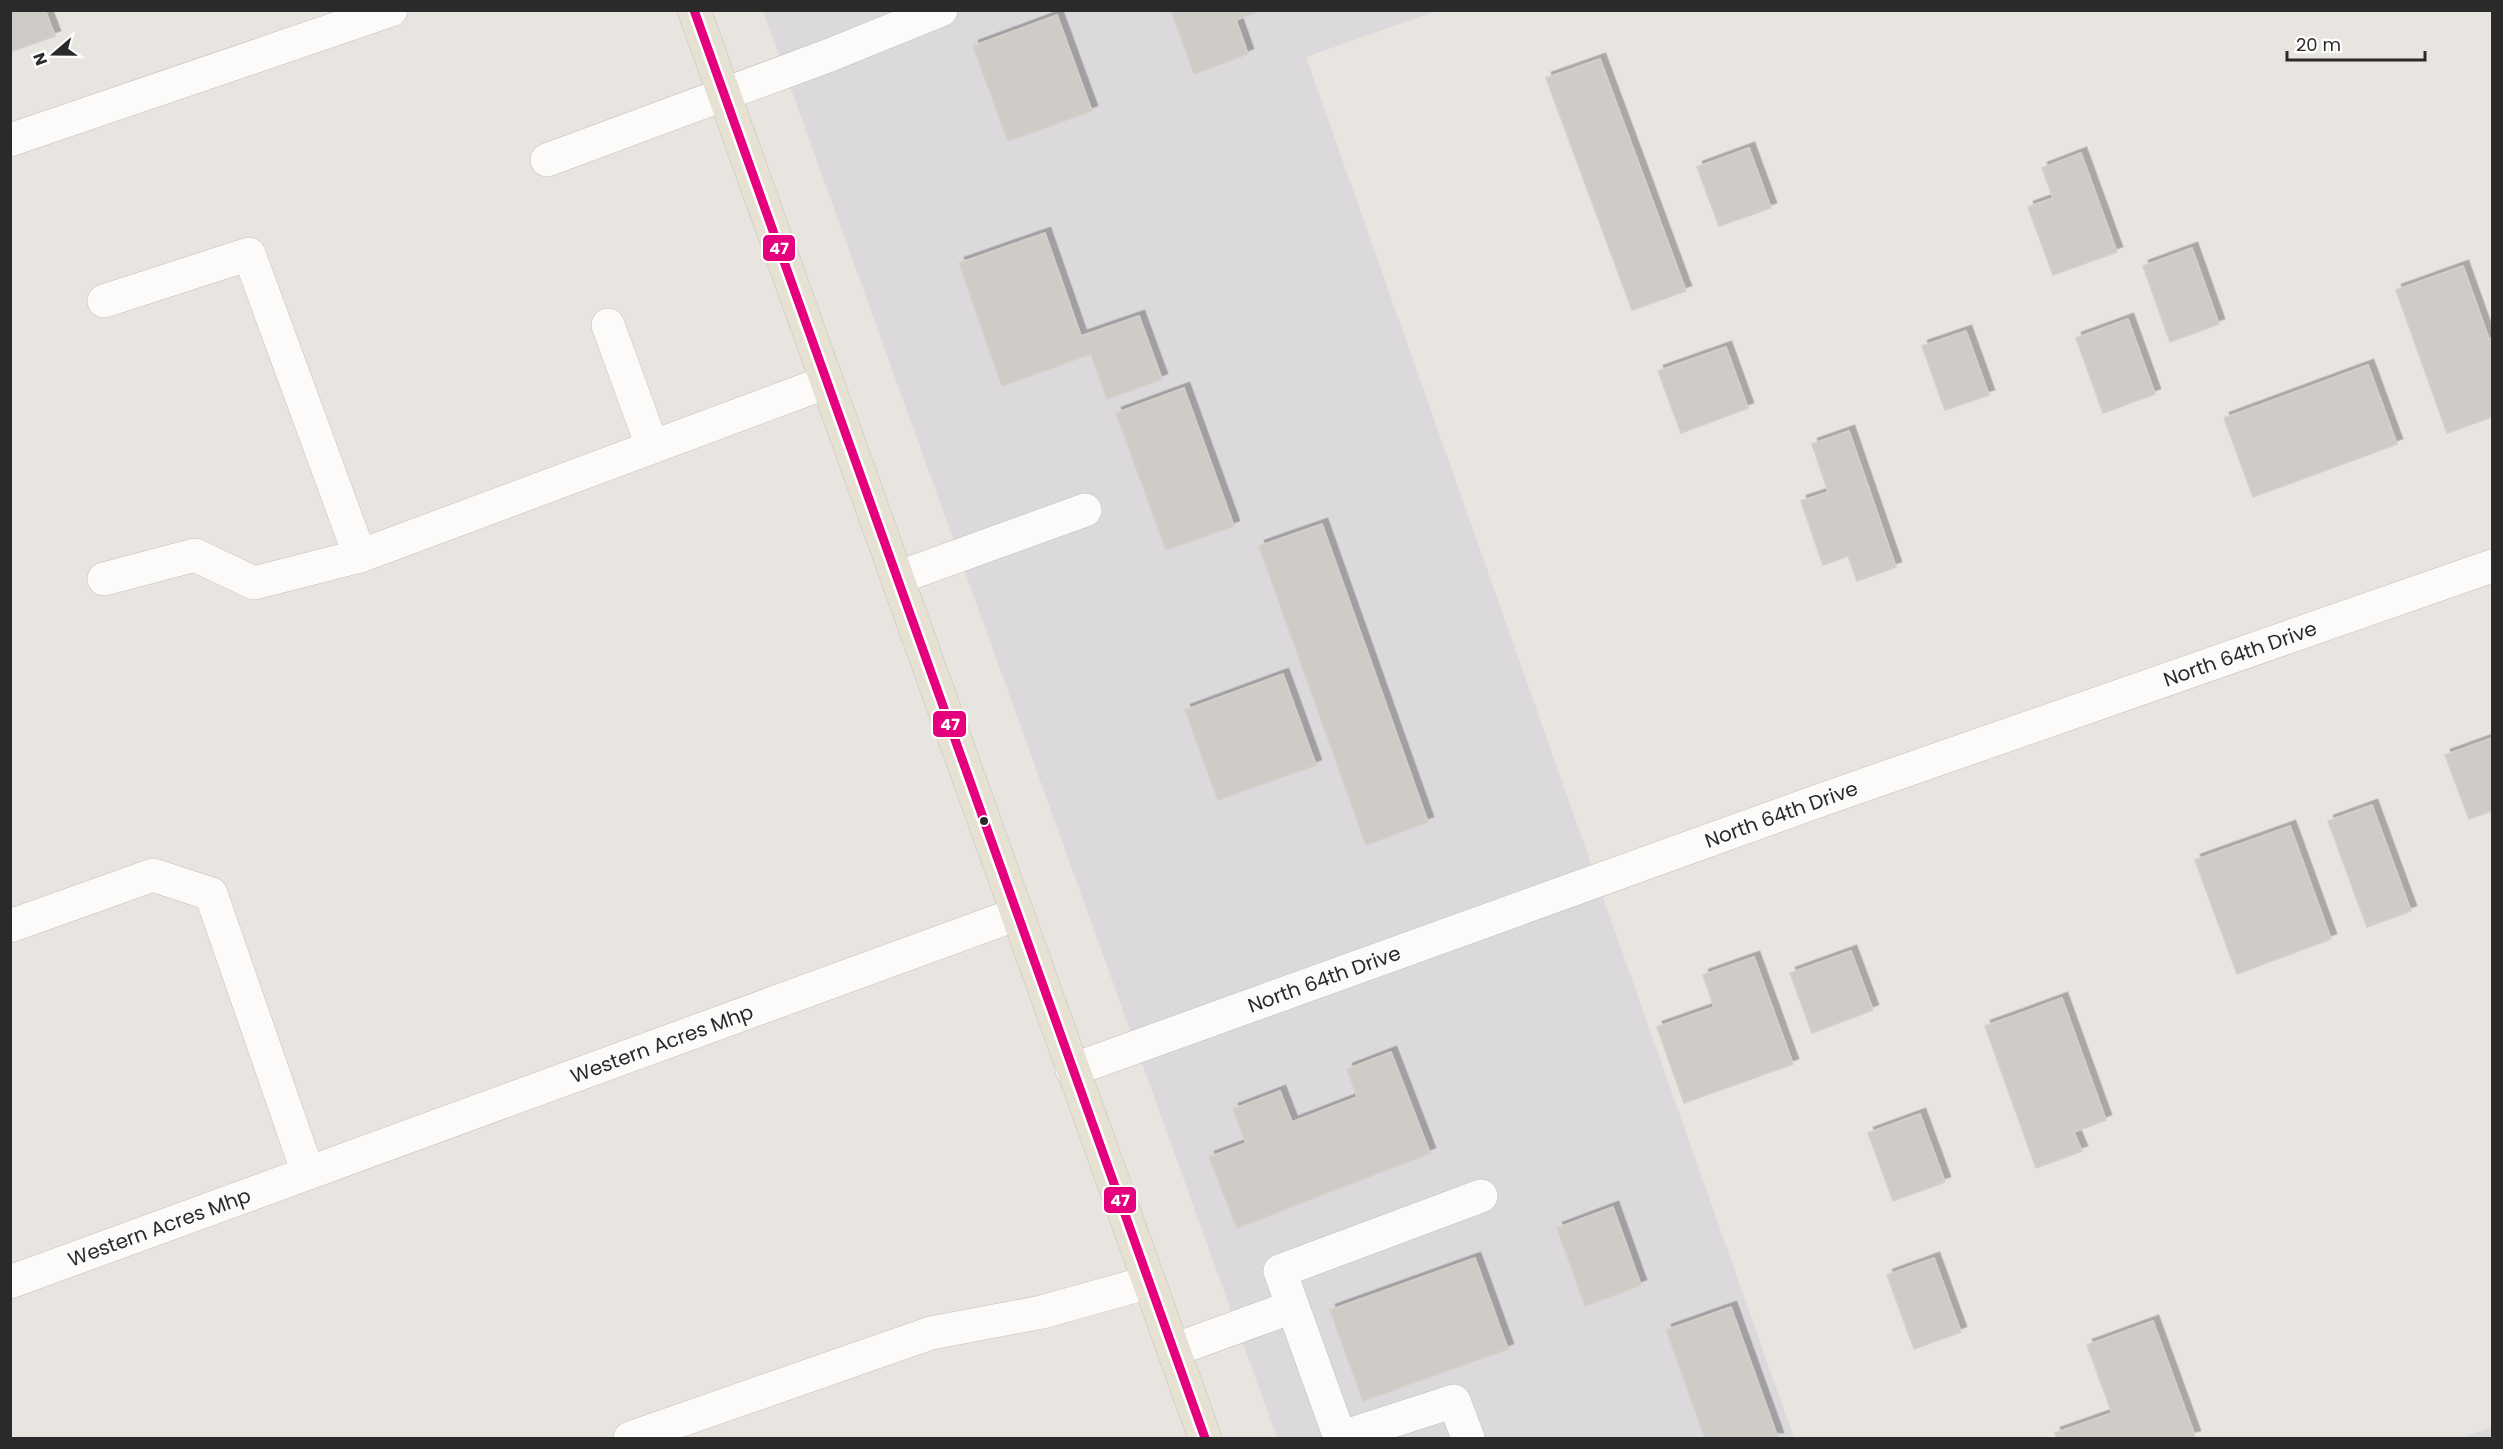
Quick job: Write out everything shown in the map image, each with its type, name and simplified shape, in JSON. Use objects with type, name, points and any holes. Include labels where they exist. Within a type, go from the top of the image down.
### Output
[{"type":"main road","points":[[694,10],[1205,1438]]},
{"type":"street","points":[[10,140],[391,10]]},
{"type":"street","points":[[547,160],[830,55],[941,10]]},
{"type":"street","points":[[104,301],[249,254],[360,556]]},
{"type":"street","points":[[608,325],[652,446]]},
{"type":"street","points":[[104,579],[195,555],[254,584],[360,556],[827,382]]},
{"type":"street","points":[[897,578],[1085,510]]},
{"type":"street","name":"North 64th Drive","points":[[1072,1070],[1832,796],[2493,566]]},
{"type":"street","points":[[10,926],[153,875],[211,894],[308,1173]]},
{"type":"street","name":"Western Acres Mhp","points":[[10,1282],[1017,914]]},
{"type":"street","points":[[1467,1438],[1454,1401],[1350,1435],[1329,1435],[1280,1270],[1481,1196]]},
{"type":"street","points":[[630,1438],[931,1333],[1042,1311],[1149,1282]]},
{"type":"street","points":[[1173,1350],[1292,1307]]},
{"type":"shaded area","points":[[763,11],[1436,11],[1306,57],[1794,1438],[1277,1438]]},
{"type":"shaded area","points":[[2492,1427],[2492,1438],[2460,1438]]},
{"type":"building","points":[[10,10],[45,10],[55,36],[10,52]]},
{"type":"building","points":[[1171,10],[1262,10],[1236,20],[1248,54],[1194,74]]},
{"type":"building","points":[[1057,15],[1092,111],[1008,141],[973,46]]},
{"type":"building","points":[[1600,59],[1686,291],[1632,310],[1546,78]]},
{"type":"building","points":[[1749,148],[1771,208],[1719,226],[1697,167]]},
{"type":"building","points":[[2081,153],[2117,252],[2053,275],[2028,207],[2053,198],[2042,168]]},
{"type":"building","points":[[1045,233],[1081,336],[1139,316],[1162,379],[1107,399],[1091,354],[1002,386],[959,263]]},
{"type":"building","points":[[2192,248],[2219,324],[2170,342],[2143,266]]},
{"type":"building","points":[[2463,266],[2489,339],[2492,338],[2492,417],[2447,433],[2396,290]]},
{"type":"building","points":[[2128,319],[2155,394],[2103,413],[2076,338]]},
{"type":"building","points":[[1966,331],[1989,395],[1945,410],[1922,346]]},
{"type":"building","points":[[1726,347],[1748,408],[1681,433],[1658,371]]},
{"type":"building","points":[[2368,365],[2397,444],[2253,497],[2224,418]]},
{"type":"building","points":[[1184,388],[1234,526],[1166,550],[1116,413]]},
{"type":"building","points":[[1849,431],[1896,567],[1857,581],[1848,556],[1823,565],[1801,501],[1828,492],[1812,444]]},
{"type":"building","points":[[1322,524],[1428,822],[1366,845],[1259,546]]},
{"type":"building","points":[[1283,674],[1316,765],[1218,800],[1185,710]]},
{"type":"building","points":[[2492,738],[2492,811],[2469,819],[2445,755]]},
{"type":"building","points":[[2372,805],[2411,911],[2367,927],[2328,821]]},
{"type":"building","points":[[2290,826],[2331,939],[2237,974],[2195,860]]},
{"type":"building","points":[[1851,951],[1873,1010],[1812,1033],[1790,973]]},
{"type":"building","points":[[1754,957],[1793,1064],[1684,1103],[1657,1027],[1714,1007],[1703,975]]},
{"type":"building","points":[[2062,998],[2106,1120],[2074,1132],[2082,1151],[2036,1168],[1985,1026]]},
{"type":"building","points":[[1391,1052],[1430,1153],[1237,1228],[1209,1157],[1246,1143],[1233,1109],[1280,1091],[1292,1122],[1357,1097],[1347,1069]]},
{"type":"building","points":[[1920,1114],[1945,1182],[1893,1201],[1868,1133]]},
{"type":"building","points":[[1613,1207],[1641,1285],[1585,1306],[1557,1228]]},
{"type":"building","points":[[1475,1258],[1508,1349],[1363,1401],[1330,1310]]},
{"type":"building","points":[[1934,1258],[1961,1332],[1914,1349],[1887,1275]]},
{"type":"building","points":[[1731,1307],[1778,1438],[1705,1438],[1666,1330]]},
{"type":"building","points":[[2153,1321],[2195,1436],[2187,1438],[2057,1438],[2055,1433],[2112,1413],[2087,1345]]},
{"type":"transit line","name":"47","points":[[694,10],[1205,1438]]}]
